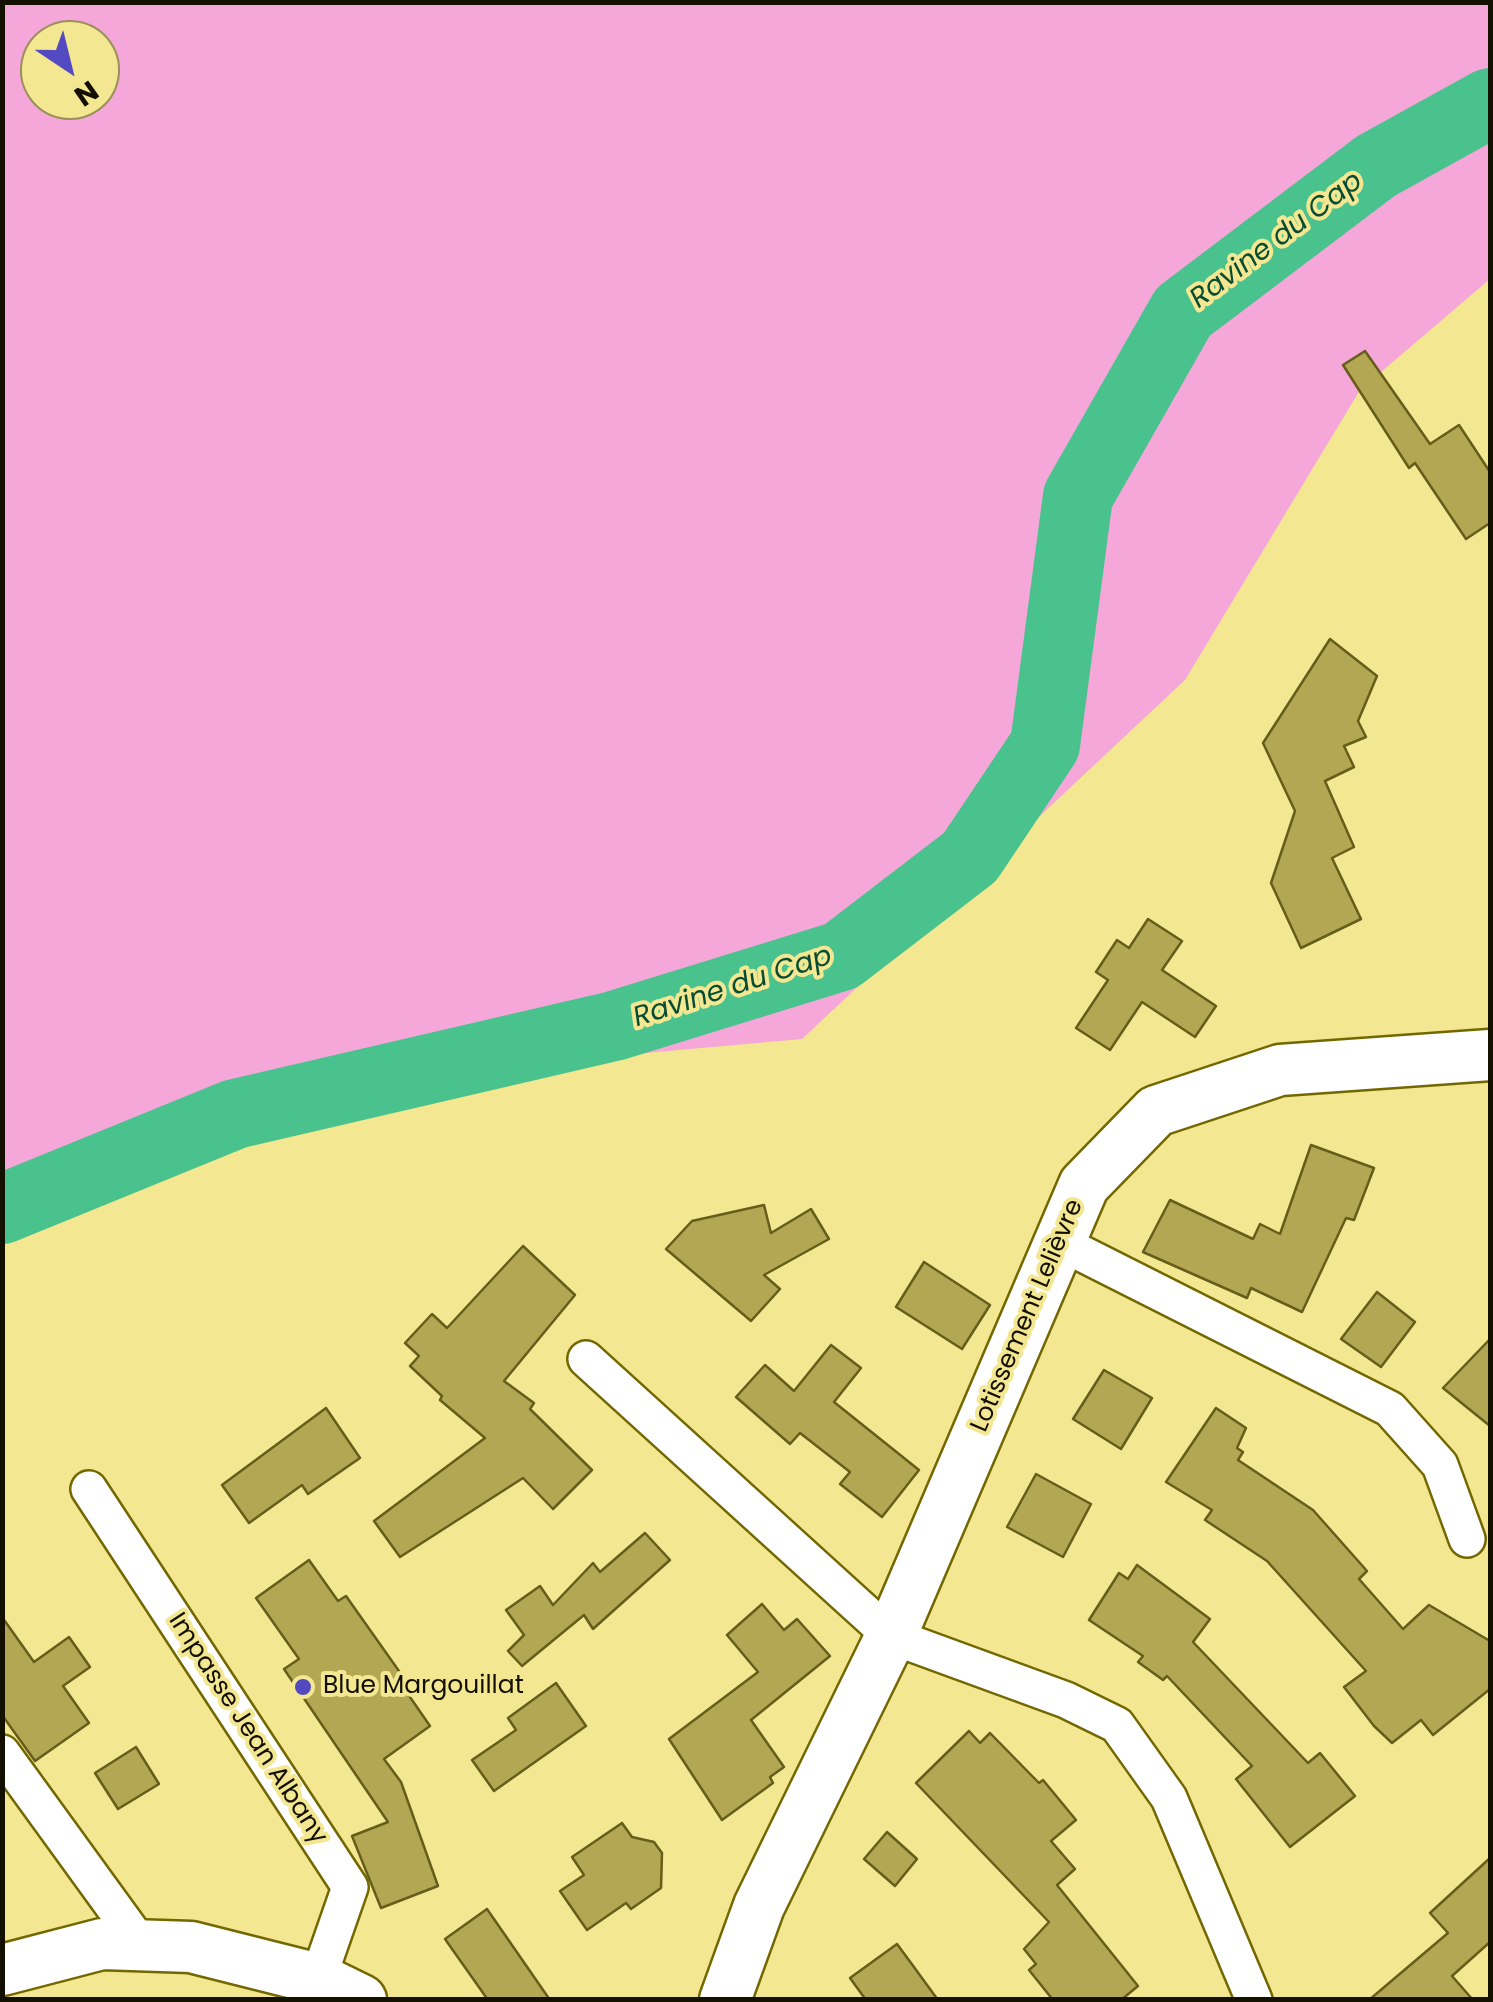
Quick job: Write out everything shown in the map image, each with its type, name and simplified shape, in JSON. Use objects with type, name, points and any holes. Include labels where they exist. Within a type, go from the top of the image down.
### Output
[{"type":"street","name":"Lotissement Lelièvre","points":[[725,2000],[759,1906],[890,1636],[1084,1185],[1156,1111],[1280,1070],[1490,1055]]},
{"type":"street","points":[[1059,1242],[1390,1409],[1440,1465],[1466,1539]]},
{"type":"street","points":[[586,1359],[890,1636],[1066,1700],[1117,1725],[1170,1798],[1254,2000]]},
{"type":"street","name":"Impasse Jean Albany","points":[[90,1489],[350,1887],[339,1989]]},
{"type":"street","points":[[2,1753],[142,1946]]},
{"type":"street","points":[[2,1970],[102,1944],[191,1947],[339,1989]]},
{"type":"shaded area","points":[[3,3],[1490,3],[1490,279],[1360,390],[1185,680],[802,1039],[231,1090],[3,1210]]},
{"type":"building","points":[[1365,351],[1430,444],[1459,425],[1490,472],[1490,523],[1466,539],[1415,463],[1409,468],[1343,365]]},
{"type":"building","points":[[1330,639],[1377,676],[1358,721],[1366,737],[1344,746],[1354,767],[1325,781],[1354,847],[1332,858],[1361,919],[1301,948],[1271,883],[1295,811],[1263,743]]},
{"type":"building","points":[[1148,919],[1182,941],[1162,970],[1216,1006],[1195,1037],[1142,1002],[1110,1050],[1076,1028],[1108,980],[1096,972],[1117,940],[1129,948]]},
{"type":"building","points":[[1311,1145],[1374,1168],[1354,1220],[1346,1218],[1302,1312],[1251,1288],[1247,1298],[1143,1252],[1170,1200],[1253,1239],[1260,1224],[1280,1234]]},
{"type":"building","points":[[764,1205],[771,1233],[811,1209],[829,1239],[764,1275],[780,1289],[751,1321],[666,1249],[692,1221]]},
{"type":"building","points":[[523,1246],[575,1295],[504,1381],[534,1403],[530,1409],[592,1470],[553,1509],[523,1478],[400,1557],[374,1521],[485,1438],[440,1400],[442,1396],[410,1366],[419,1356],[405,1343],[432,1314],[447,1328]]},
{"type":"building","points":[[924,1262],[990,1305],[962,1349],[896,1307]]},
{"type":"building","points":[[1377,1292],[1415,1322],[1381,1367],[1341,1339]]},
{"type":"building","points":[[1490,1339],[1490,1426],[1443,1388]]},
{"type":"building","points":[[831,1345],[861,1368],[834,1402],[919,1470],[882,1517],[840,1484],[850,1472],[800,1433],[790,1444],[736,1397],[765,1365],[794,1391]]},
{"type":"building","points":[[1104,1370],[1152,1398],[1121,1449],[1073,1419]]},
{"type":"building","points":[[326,1408],[360,1458],[308,1494],[302,1485],[249,1523],[222,1485]]},
{"type":"building","points":[[1216,1408],[1246,1428],[1237,1448],[1243,1452],[1238,1460],[1313,1510],[1367,1571],[1359,1579],[1403,1629],[1429,1605],[1490,1641],[1490,1689],[1433,1735],[1421,1720],[1392,1743],[1374,1726],[1344,1687],[1366,1671],[1267,1561],[1205,1520],[1212,1510],[1166,1482]]},
{"type":"building","points":[[1036,1474],[1091,1504],[1063,1557],[1007,1527]]},
{"type":"building","points":[[645,1533],[670,1560],[593,1629],[584,1615],[522,1666],[508,1651],[524,1635],[506,1610],[540,1586],[553,1605],[593,1563],[600,1572]]},
{"type":"building","points":[[309,1560],[338,1601],[346,1596],[406,1681],[401,1684],[430,1726],[384,1759],[401,1782],[438,1886],[381,1908],[352,1836],[388,1822],[284,1669],[299,1659],[256,1598]]},
{"type":"building","points":[[1137,1565],[1210,1619],[1193,1642],[1308,1763],[1320,1753],[1355,1796],[1290,1847],[1236,1779],[1252,1766],[1167,1676],[1163,1680],[1138,1662],[1143,1656],[1089,1620],[1119,1573],[1128,1579]]},
{"type":"building","points":[[762,1604],[784,1630],[797,1619],[830,1656],[751,1720],[784,1767],[770,1777],[773,1783],[722,1820],[669,1739],[758,1672],[727,1635]]},
{"type":"building","points":[[2,1617],[34,1662],[69,1637],[90,1667],[63,1686],[89,1723],[35,1761],[2,1715]]},
{"type":"building","points":[[556,1683],[586,1726],[494,1791],[472,1760],[516,1730],[508,1718]]},
{"type":"building","points":[[969,1731],[980,1743],[990,1733],[1039,1783],[1043,1780],[1076,1820],[1051,1841],[1075,1869],[1057,1885],[1138,1986],[1121,2000],[1053,2000],[1029,1970],[1036,1964],[1024,1949],[1049,1922],[916,1783]]},
{"type":"building","points":[[136,1747],[159,1784],[118,1809],[95,1773]]},
{"type":"building","points":[[622,1823],[632,1837],[654,1842],[662,1853],[661,1888],[631,1909],[626,1903],[587,1930],[560,1891],[584,1875],[572,1857]]},
{"type":"building","points":[[887,1832],[917,1859],[895,1886],[864,1859]]},
{"type":"building","points":[[1490,1858],[1490,1942],[1452,1976],[1473,2000],[1369,2000],[1448,1933],[1430,1913]]},
{"type":"building","points":[[487,1909],[550,2000],[488,2000],[445,1939]]},
{"type":"building","points":[[897,1944],[938,2000],[866,2000],[850,1978]]},
{"type":"waterway","name":"Ravine du Cap","points":[[2,1209],[235,1114],[614,1026],[841,956],[970,857],[1045,745],[1078,496],[1183,312],[1376,166],[1490,103]]},
{"type":"place","name":"Blue Margouillat","points":[[303,1687]]}]
